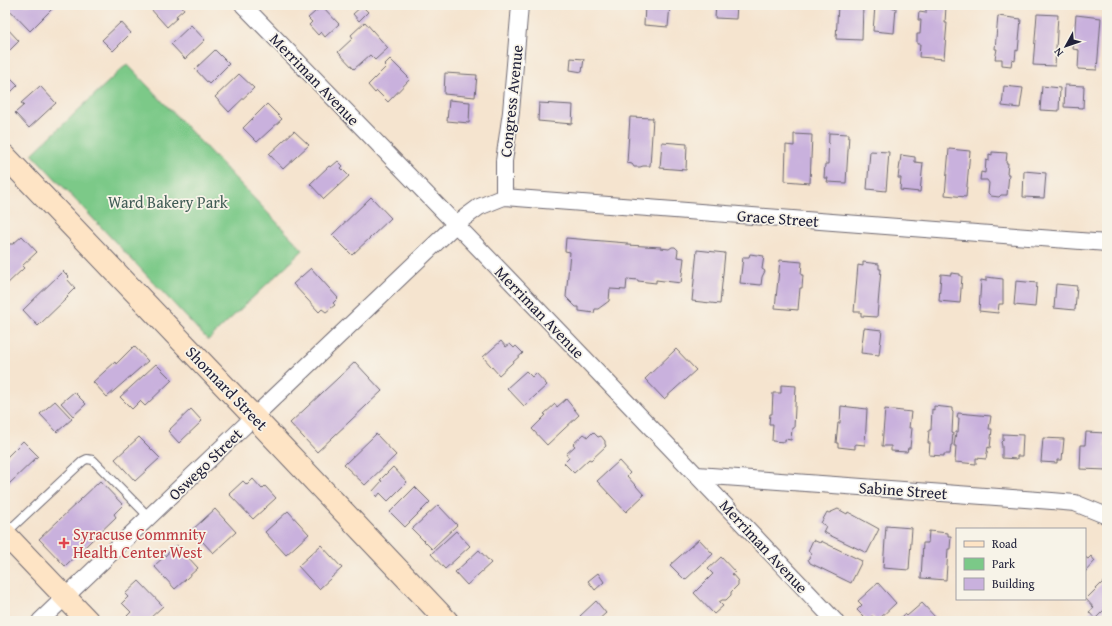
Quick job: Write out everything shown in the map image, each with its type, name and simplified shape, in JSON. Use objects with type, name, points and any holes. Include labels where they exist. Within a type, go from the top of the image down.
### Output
[{"type":"street","name":"Merriman Avenue","points":[[243,5],[456,224],[835,621]]},
{"type":"street","name":"Congress Avenue","points":[[504,197],[504,161],[511,112],[520,5]]},
{"type":"street","name":"Shonnard Street","points":[[5,156],[447,621]]},
{"type":"street","name":"Grace Street","points":[[456,224],[479,206],[504,197],[1107,243]]},
{"type":"street","name":"Oswego Street","points":[[40,621],[456,224]]},
{"type":"street","name":"Sabine Street","points":[[697,475],[1074,503],[1107,516]]},
{"type":"street","points":[[5,534],[88,621]]},
{"type":"lane","points":[[5,534],[83,461],[87,459],[93,460],[149,517]]},
{"type":"green space","name":"Ward Bakery Park","points":[[127,64],[303,250],[208,340],[32,154]]},
{"type":"building","points":[[5,5],[56,5],[30,31]]},
{"type":"building","points":[[152,5],[181,5],[184,9],[167,27],[149,7]]},
{"type":"building","points":[[645,5],[670,5],[668,27],[644,25]]},
{"type":"building","points":[[716,5],[737,5],[736,19],[715,18]]},
{"type":"building","points":[[838,5],[863,5],[862,40],[836,39]]},
{"type":"building","points":[[937,5],[946,6],[945,23],[947,23],[944,59],[919,57],[920,44],[917,44],[917,34],[920,34],[921,20],[918,20],[919,12],[926,13],[926,9],[937,9]]},
{"type":"building","points":[[322,6],[339,24],[325,37],[321,32],[318,35],[309,25],[312,22],[308,18]]},
{"type":"building","points":[[362,6],[368,12],[359,21],[353,14]]},
{"type":"building","points":[[875,6],[896,8],[894,33],[873,31]]},
{"type":"building","points":[[1037,14],[1058,15],[1055,66],[1033,65]]},
{"type":"building","points":[[1076,15],[1101,18],[1097,70],[1078,69],[1079,50],[1073,49]]},
{"type":"building","points":[[998,16],[1021,19],[1018,51],[1016,50],[1015,61],[1012,60],[1011,66],[1002,65],[1002,59],[995,59],[997,49],[995,49]]},
{"type":"building","points":[[121,22],[131,33],[113,51],[102,40]]},
{"type":"building","points":[[365,22],[388,48],[375,60],[370,55],[354,69],[338,52],[353,38],[351,35]]},
{"type":"building","points":[[191,25],[205,40],[185,59],[171,44]]},
{"type":"building","points":[[5,26],[19,41],[5,55]]},
{"type":"building","points":[[215,50],[229,64],[209,84],[195,69]]},
{"type":"building","points":[[571,58],[584,59],[582,72],[570,70]]},
{"type":"building","points":[[390,59],[410,79],[388,102],[377,91],[375,93],[368,85],[386,67],[384,65]]},
{"type":"building","points":[[5,72],[18,85],[5,98]]},
{"type":"building","points":[[445,73],[477,75],[475,97],[444,94]]},
{"type":"building","points":[[239,74],[254,88],[229,112],[215,97]]},
{"type":"building","points":[[1065,85],[1084,86],[1083,108],[1064,107]]},
{"type":"building","points":[[40,86],[56,103],[29,128],[15,113],[24,105],[21,103]]},
{"type":"building","points":[[1004,86],[1023,88],[1020,108],[1002,106]]},
{"type":"building","points":[[1042,86],[1060,88],[1059,111],[1040,110]]},
{"type":"building","points":[[449,100],[470,102],[469,123],[447,121]]},
{"type":"building","points":[[539,103],[573,105],[572,124],[538,121]]},
{"type":"building","points":[[267,104],[282,119],[257,142],[243,128]]},
{"type":"building","points":[[630,117],[653,118],[650,166],[634,167],[632,164],[627,163]]},
{"type":"building","points":[[294,131],[309,145],[283,169],[269,154]]},
{"type":"building","points":[[829,133],[849,134],[846,183],[827,182],[828,178],[824,178],[825,164],[828,164]]},
{"type":"building","points":[[794,134],[812,135],[810,183],[785,181],[786,145],[794,146]]},
{"type":"building","points":[[662,142],[687,144],[686,170],[660,168]]},
{"type":"building","points":[[949,149],[970,151],[966,197],[945,195]]},
{"type":"building","points":[[870,151],[889,152],[886,191],[867,189]]},
{"type":"building","points":[[992,152],[1007,153],[1007,174],[1009,174],[1007,195],[1001,195],[999,197],[991,196],[988,193],[989,183],[987,180],[980,180],[981,172],[985,173],[986,160],[989,161],[989,154],[992,155]]},
{"type":"building","points":[[901,155],[915,157],[915,162],[923,163],[920,192],[900,190],[901,178],[898,178]]},
{"type":"building","points":[[338,161],[343,166],[341,168],[349,176],[324,199],[310,184],[329,166],[331,167]]},
{"type":"building","points":[[1024,171],[1046,173],[1044,198],[1023,197]]},
{"type":"building","points":[[371,197],[391,218],[352,255],[332,235]]},
{"type":"building","points":[[22,236],[37,252],[22,266],[24,268],[5,286],[5,248],[9,244],[13,244]]},
{"type":"building","points":[[566,238],[627,243],[627,245],[661,247],[669,249],[675,247],[678,250],[677,257],[684,258],[681,283],[656,280],[656,283],[627,279],[626,290],[610,289],[609,301],[598,309],[595,309],[594,313],[579,311],[579,307],[576,307],[566,297],[570,252],[565,251]]},
{"type":"building","points":[[697,250],[725,253],[720,304],[692,301]]},
{"type":"building","points":[[750,254],[764,256],[762,269],[765,271],[762,277],[761,285],[740,283],[743,257],[749,257]]},
{"type":"building","points":[[780,260],[802,262],[802,288],[800,288],[798,310],[775,308]]},
{"type":"building","points":[[863,262],[879,264],[879,269],[881,269],[877,317],[861,316],[861,312],[854,312],[858,265],[863,266]]},
{"type":"building","points":[[311,268],[338,298],[333,303],[335,305],[326,312],[322,309],[319,312],[293,284]]},
{"type":"building","points":[[63,271],[69,277],[67,279],[75,288],[67,296],[68,297],[38,326],[23,310]]},
{"type":"building","points":[[951,273],[960,274],[960,276],[962,276],[960,303],[939,301],[941,274],[951,275]]},
{"type":"building","points":[[986,277],[1003,279],[1003,304],[999,304],[998,313],[979,311],[981,280],[986,281]]},
{"type":"building","points":[[1016,281],[1037,283],[1035,307],[1014,305]]},
{"type":"building","points":[[1056,284],[1077,286],[1075,310],[1054,308]]},
{"type":"building","points":[[864,328],[882,330],[879,355],[861,353]]},
{"type":"building","points":[[501,341],[506,347],[510,344],[514,348],[516,346],[523,353],[499,375],[483,357]]},
{"type":"building","points":[[134,346],[148,361],[107,397],[93,382],[115,362],[116,364]]},
{"type":"building","points":[[676,349],[696,370],[664,399],[645,379]]},
{"type":"building","points":[[355,362],[382,391],[317,452],[290,423]]},
{"type":"building","points":[[156,364],[172,380],[145,406],[140,401],[132,409],[120,397]]},
{"type":"building","points":[[526,371],[532,377],[536,373],[547,385],[524,406],[507,388]]},
{"type":"building","points":[[781,385],[796,386],[794,428],[792,428],[791,440],[785,439],[785,442],[772,441],[773,424],[769,424],[770,414],[772,414],[773,393],[781,393]]},
{"type":"building","points":[[74,392],[86,404],[73,416],[61,403]]},
{"type":"building","points":[[566,399],[579,415],[547,445],[532,429],[546,415],[544,414],[555,404],[557,407]]},
{"type":"building","points":[[55,401],[72,419],[57,432],[40,414]]},
{"type":"building","points":[[841,406],[867,409],[865,445],[855,444],[855,449],[838,447],[838,443],[836,443],[838,423],[840,423]]},
{"type":"building","points":[[934,406],[952,408],[953,412],[952,445],[950,454],[944,454],[944,456],[929,455],[929,430],[931,430],[932,409],[934,410]]},
{"type":"building","points":[[191,409],[202,421],[179,443],[168,431]]},
{"type":"building","points":[[885,409],[911,412],[909,428],[912,428],[910,448],[908,448],[907,452],[891,451],[891,446],[882,446]]},
{"type":"building","points":[[958,413],[991,416],[989,429],[992,429],[990,448],[988,447],[986,459],[976,458],[976,464],[955,462],[956,446],[954,446],[956,432],[958,432]]},
{"type":"building","points":[[593,432],[598,437],[601,436],[605,441],[606,446],[574,473],[564,463],[569,458],[566,454],[575,446],[573,444],[584,434],[588,437]]},
{"type":"building","points":[[1086,432],[1106,433],[1105,446],[1107,446],[1107,470],[1080,469],[1081,445],[1085,445]]},
{"type":"building","points":[[376,434],[396,455],[365,485],[344,465]]},
{"type":"building","points":[[1003,434],[1023,435],[1022,456],[1017,456],[1017,459],[1002,458],[1001,442],[1003,440]]},
{"type":"building","points":[[139,437],[160,458],[135,481],[115,459]]},
{"type":"building","points":[[1043,438],[1064,439],[1062,460],[1057,460],[1057,463],[1041,462]]},
{"type":"building","points":[[23,441],[38,456],[9,484],[5,483],[5,459]]},
{"type":"building","points":[[619,461],[630,473],[627,476],[644,495],[626,512],[597,481]]},
{"type":"building","points":[[393,467],[407,482],[388,501],[380,493],[377,497],[372,492],[382,481],[380,480]]},
{"type":"building","points":[[253,479],[262,489],[265,486],[276,498],[253,519],[229,494],[243,481],[247,485]]},
{"type":"building","points":[[100,481],[123,505],[114,514],[116,517],[65,566],[39,539]]},
{"type":"building","points":[[415,487],[430,502],[405,527],[390,512]]},
{"type":"building","points":[[438,505],[457,525],[432,549],[412,529]]},
{"type":"building","points":[[215,509],[236,532],[213,553],[192,530]]},
{"type":"building","points":[[838,509],[847,514],[848,512],[879,529],[867,553],[823,532],[826,526],[821,523],[827,512],[829,513]]},
{"type":"building","points":[[288,511],[309,534],[286,555],[265,532]]},
{"type":"building","points":[[886,526],[912,528],[909,570],[883,568]]},
{"type":"building","points":[[456,531],[470,546],[445,569],[431,554]]},
{"type":"building","points":[[929,531],[948,533],[948,536],[951,536],[950,549],[948,549],[946,580],[921,578],[923,543],[928,543]]},
{"type":"building","points":[[699,539],[713,554],[685,580],[670,565]]},
{"type":"building","points":[[813,540],[820,543],[821,541],[862,561],[851,583],[810,563],[808,559],[812,554],[808,551]]},
{"type":"building","points":[[177,545],[198,568],[175,589],[154,566]]},
{"type":"building","points":[[321,545],[342,568],[319,589],[298,566]]},
{"type":"building","points":[[479,550],[491,563],[467,585],[455,572]]},
{"type":"building","points":[[1091,556],[1095,561],[1086,571],[1086,558],[1088,559]]},
{"type":"building","points":[[721,557],[735,572],[732,574],[738,581],[738,585],[726,600],[719,602],[723,606],[714,614],[694,593],[713,574],[708,569]]},
{"type":"building","points":[[598,573],[604,582],[595,590],[588,581]]},
{"type":"building","points":[[139,581],[163,606],[147,621],[132,621],[127,616],[131,612],[122,603],[128,597],[125,594]]},
{"type":"building","points":[[1103,582],[1107,587],[1107,607],[1095,619],[1089,612],[1094,608],[1086,599]]},
{"type":"building","points":[[878,583],[896,603],[877,621],[872,616],[868,621],[857,610],[862,605],[858,601]]},
{"type":"building","points":[[596,601],[606,613],[597,621],[583,621],[584,620],[580,616]]},
{"type":"building","points":[[922,603],[936,618],[933,621],[897,621],[905,614],[907,616]]},
{"type":"place","name":"Syracuse Commnity Health Center West","points":[[64,543]]}]
